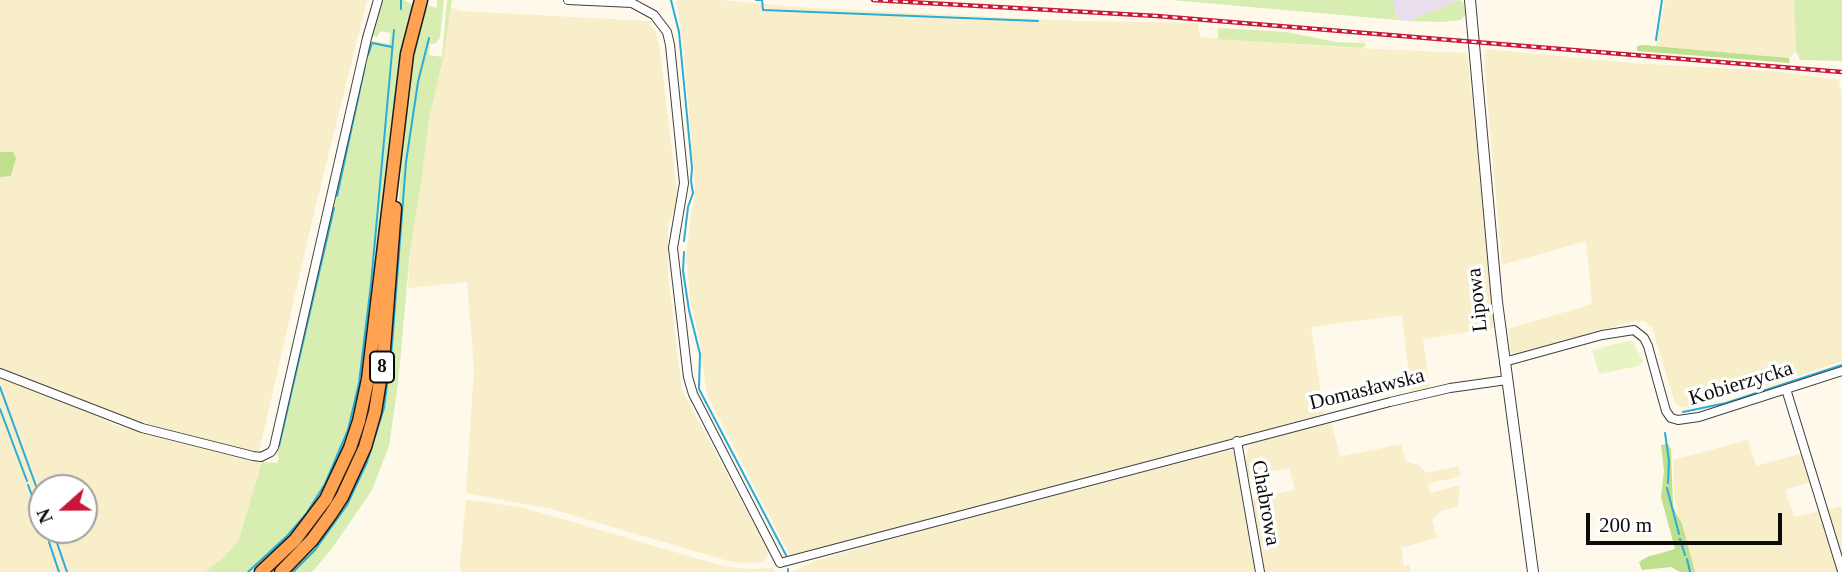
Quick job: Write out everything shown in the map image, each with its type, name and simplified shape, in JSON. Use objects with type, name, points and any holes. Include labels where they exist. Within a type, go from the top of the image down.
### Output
[{"type":"highway","name":"8","points":[[261,572],[295,540],[326,499],[350,448],[359,421],[368,379],[407,54],[420,2]]},
{"type":"highway","name":"8","points":[[281,572],[312,540],[342,497],[365,447],[374,412],[386,332],[397,134]]},
{"type":"street","points":[[0,373],[142,428],[253,456],[261,457],[271,452],[378,0]]},
{"type":"street","name":"Domasławska","points":[[568,0],[632,3],[654,15],[667,32],[684,183],[673,248],[688,377],[693,394],[780,563],[1237,440],[1450,388],[1507,380]]},
{"type":"street","name":"Lipowa","points":[[1470,0],[1504,362],[1533,572]]},
{"type":"street","name":"Kobierzycka","points":[[1504,362],[1602,335],[1633,330],[1644,338],[1666,411],[1673,418],[1681,420],[1842,371]]},
{"type":"street","points":[[1786,389],[1842,570]]},
{"type":"street","name":"Chabrowa","points":[[1237,440],[1259,572]]},
{"type":"shaded area","points":[[0,0],[367,0],[315,208],[259,452],[241,450],[117,415],[0,368],[0,177],[11,176],[12,152],[0,152]]},
{"type":"shaded area","points":[[678,0],[720,0],[811,8],[1080,21],[1198,23],[1200,37],[1467,53],[1496,327],[1423,339],[1430,389],[1411,393],[1402,315],[1311,327],[1324,414],[790,556],[707,395],[690,299],[686,253],[695,191],[682,37],[676,3]]},
{"type":"shaded area","points":[[1385,0],[1457,1],[1409,21],[1398,20]]},
{"type":"shaded area","points":[[1665,0],[1794,0],[1796,51],[1789,58],[1656,46]]},
{"type":"shaded area","points":[[450,8],[463,11],[647,21],[655,30],[677,191],[675,207],[668,225],[668,276],[682,390],[768,551],[763,562],[738,563],[725,560],[551,509],[466,493],[474,368],[467,282],[408,288],[410,252],[429,119],[443,59]]},
{"type":"shaded area","points":[[1486,49],[1632,63],[1773,71],[1839,80],[1842,99],[1842,361],[1773,385],[1690,408],[1675,403],[1652,327],[1644,321],[1630,322],[1518,354],[1511,353],[1508,329],[1592,304],[1586,241],[1502,265],[1484,62]]},
{"type":"shaded area","points":[[0,377],[61,399],[115,425],[262,462],[238,542],[205,572],[0,572]]},
{"type":"shaded area","points":[[1331,421],[1340,457],[1401,444],[1406,462],[1419,465],[1426,473],[1459,466],[1460,476],[1428,484],[1430,493],[1460,485],[1458,506],[1441,511],[1432,519],[1437,538],[1401,548],[1404,566],[1409,565],[1411,572],[1263,572],[1250,499],[1295,490],[1289,468],[1246,476],[1245,459],[1248,450],[1253,442]]},
{"type":"shaded area","points":[[1748,440],[1756,466],[1803,453],[1812,481],[1785,490],[1794,517],[1842,506],[1842,572],[1693,572],[1674,496],[1673,460]]},
{"type":"shaded area","points":[[1229,450],[1234,452],[1255,572],[792,572],[815,561],[884,541]]},
{"type":"shaded area","points":[[466,500],[521,507],[723,566],[773,568],[776,572],[461,572]]},
{"type":"green space","points":[[382,0],[404,0],[413,5],[399,71],[362,376],[347,439],[335,470],[318,499],[279,548],[251,572],[205,572],[238,542],[262,462],[277,463],[279,459],[276,450],[369,43],[372,41],[389,44],[391,33],[381,31],[377,37],[371,35]]},
{"type":"green space","points":[[437,0],[444,0],[440,38],[435,44],[430,44],[429,55],[442,57],[447,0],[452,0],[443,59],[429,119],[410,252],[398,384],[389,446],[372,490],[331,550],[312,572],[288,572],[363,465],[393,297],[410,77],[417,36],[428,5],[437,8]]},
{"type":"green space","points":[[1171,0],[1385,0],[1394,1],[1398,20]]},
{"type":"green space","points":[[1459,0],[1463,2],[1466,14],[1461,20],[1409,21]]},
{"type":"green space","points":[[1794,0],[1842,0],[1842,61],[1800,60],[1796,51]]},
{"type":"green space","points":[[1218,28],[1287,32],[1336,42],[1365,43],[1365,47],[1218,39]]},
{"type":"green space","points":[[1637,46],[1789,58],[1790,63],[1637,51]]},
{"type":"green space","points":[[0,152],[13,152],[16,158],[11,176],[0,177]]},
{"type":"green space","points":[[1633,342],[1643,361],[1639,366],[1599,374],[1592,350]]},
{"type":"green space","points":[[1668,444],[1671,449],[1673,507],[1682,524],[1695,572],[1680,572],[1671,567],[1642,570],[1639,562],[1675,549],[1661,497],[1664,471],[1661,445]]},
{"type":"waterway","points":[[401,0],[401,9]]},
{"type":"waterway","points":[[671,0],[679,32],[692,168],[693,193],[688,207],[684,241]]},
{"type":"waterway","points":[[756,0],[762,0],[763,10],[1038,21]]},
{"type":"waterway","points":[[1656,40],[1662,0]]},
{"type":"waterway","points":[[248,572],[287,536],[306,514],[325,484],[348,430],[359,383],[371,284],[394,30]]},
{"type":"waterway","points":[[293,572],[315,550],[347,505],[367,462],[384,408],[392,345],[406,162],[418,82],[429,38]]},
{"type":"waterway","points":[[368,55],[372,43],[392,47]]},
{"type":"waterway","points":[[337,196],[365,66]]},
{"type":"waterway","points":[[279,446],[334,208]]},
{"type":"waterway","points":[[684,252],[683,271],[689,310],[700,354],[699,389],[787,557]]},
{"type":"waterway","points":[[1683,412],[1726,403],[1842,365]]},
{"type":"waterway","points":[[0,387],[32,474]]},
{"type":"waterway","points":[[0,409],[27,481]]},
{"type":"waterway","points":[[1665,433],[1669,461],[1668,483]]},
{"type":"waterway","points":[[1667,488],[1679,534]]},
{"type":"waterway","points":[[1680,539],[1685,555]]},
{"type":"waterway","points":[[50,544],[59,572]]},
{"type":"waterway","points":[[57,544],[67,572]]},
{"type":"waterway","points":[[1687,559],[1690,572]]},
{"type":"railway","points":[[873,0],[1157,16],[1842,72]]}]
